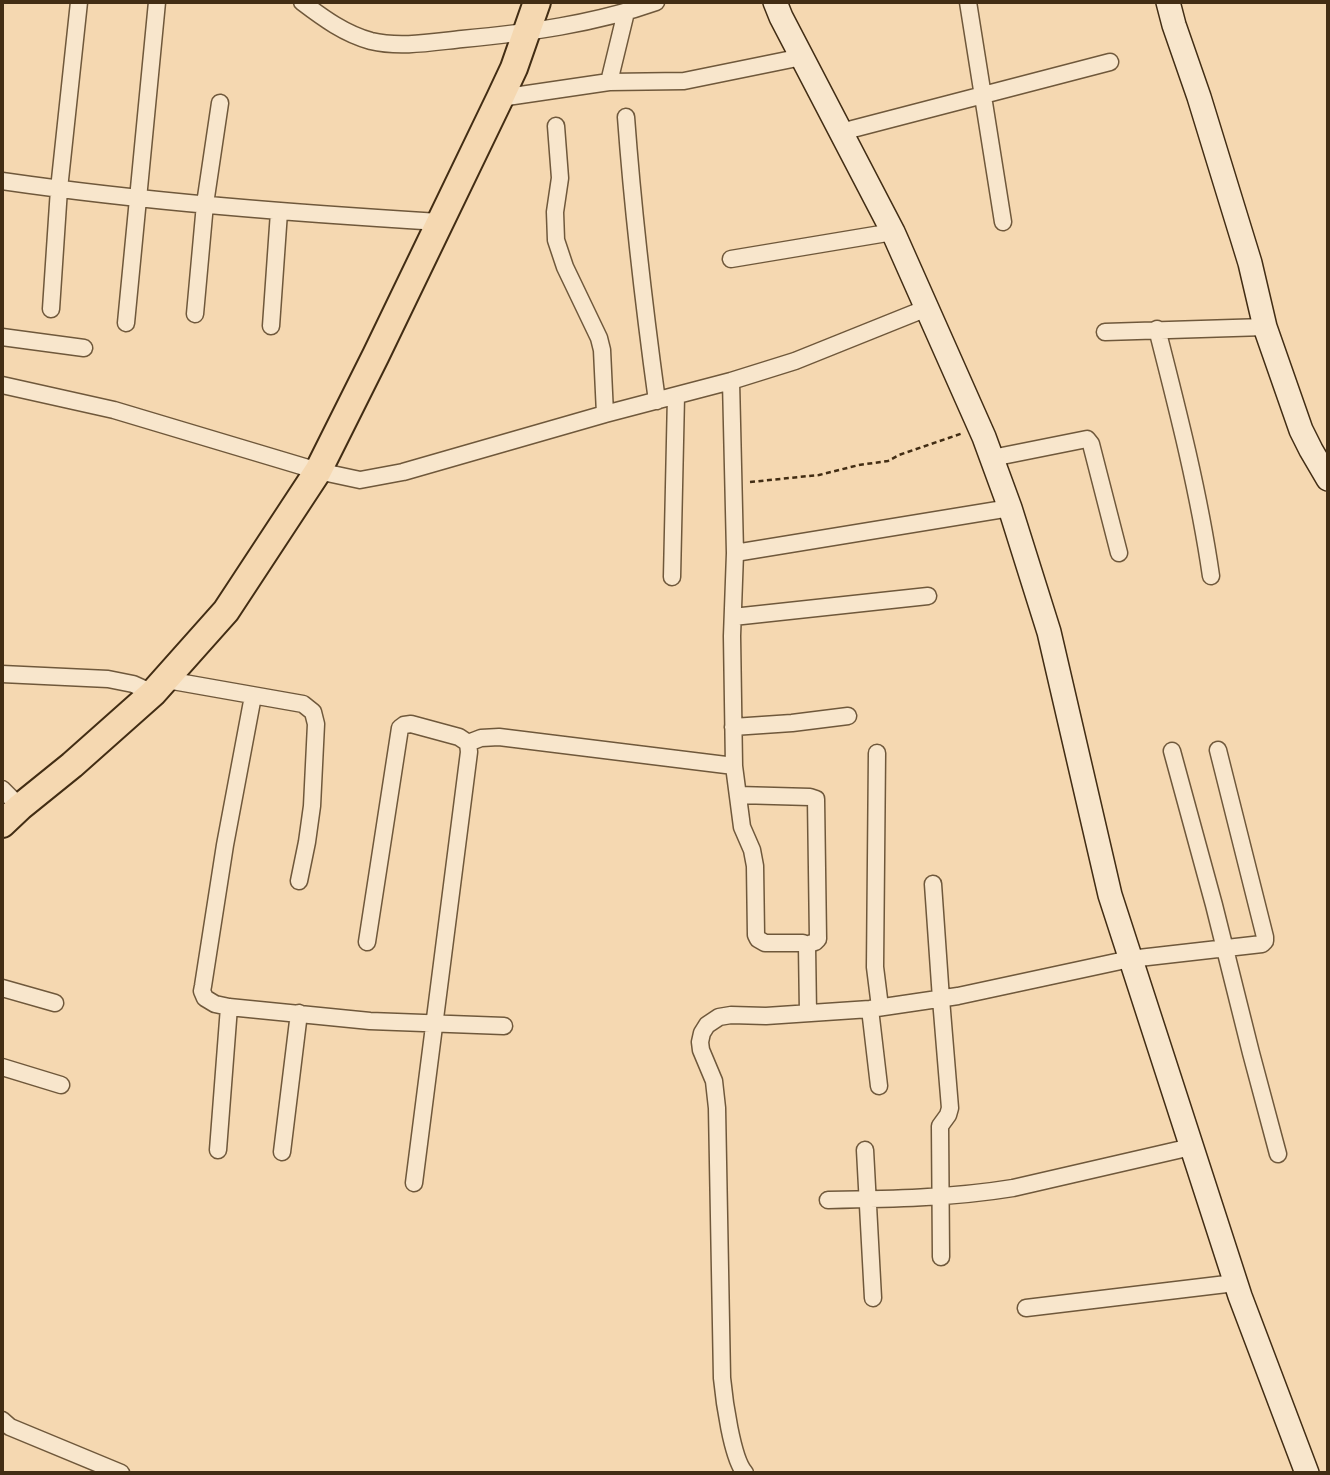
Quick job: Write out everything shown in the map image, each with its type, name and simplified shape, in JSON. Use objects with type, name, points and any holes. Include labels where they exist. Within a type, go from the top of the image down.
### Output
[{"type":"main road","points":[[8,806],[72,765],[160,687],[226,611],[318,471],[500,98],[514,68],[537,2]]},
{"type":"street","points":[[51,309],[79,2]]},
{"type":"street","points":[[126,323],[158,2]]},
{"type":"street","points":[[302,2],[344,30],[373,41],[412,43],[526,33],[626,12],[656,2]]},
{"type":"street","points":[[775,2],[893,232],[992,458],[1049,632],[1110,895],[1235,1283],[1307,1473]]},
{"type":"street","points":[[968,2],[1003,222]]},
{"type":"street","points":[[1168,2],[1250,263],[1265,327],[1301,430],[1328,479]]},
{"type":"street","points":[[609,82],[626,12]]},
{"type":"street","points":[[500,98],[609,82],[684,81],[802,57]]},
{"type":"street","points":[[841,132],[1110,62]]},
{"type":"street","points":[[195,314],[205,204],[220,103]]},
{"type":"street","points":[[626,117],[632,202],[657,401]]},
{"type":"street","points":[[556,126],[560,178],[555,212],[556,240],[565,267],[599,338],[605,414]]},
{"type":"street","points":[[2,181],[279,212],[439,222]]},
{"type":"street","points":[[271,326],[279,212]]},
{"type":"street","points":[[732,258],[893,232]]},
{"type":"street","points":[[2,385],[114,410],[318,471],[350,479],[370,479],[795,361],[927,308]]},
{"type":"street","points":[[1105,332],[1265,327]]},
{"type":"street","points":[[1157,329],[1190,460],[1211,576]]},
{"type":"street","points":[[2,337],[83,348]]},
{"type":"street","points":[[731,380],[735,553],[734,766],[738,795],[743,827],[755,866],[757,937],[765,943],[806,945],[815,942],[818,939],[816,799],[738,795]]},
{"type":"street","points":[[672,577],[676,396]]},
{"type":"street","points":[[992,458],[1087,439],[1091,444],[1119,554]]},
{"type":"street","points":[[735,553],[1010,509]]},
{"type":"street","points":[[733,617],[928,596]]},
{"type":"street","points":[[2,674],[108,679],[253,696],[303,704],[310,708],[315,718],[312,806],[299,881]]},
{"type":"street","points":[[253,696],[225,845],[203,996],[207,1001],[229,1007],[370,1021],[504,1026]]},
{"type":"street","points":[[733,727],[848,716]]},
{"type":"street","points":[[367,942],[400,728],[411,724],[459,737],[468,743],[469,752],[414,1183]]},
{"type":"street","points":[[468,743],[481,738],[499,737],[734,766]]},
{"type":"street","points":[[744,1473],[739,1465],[724,1394],[717,1108],[714,1081],[700,1042],[707,1025],[719,1017],[731,1015],[766,1016],[875,1008],[941,999],[1130,959],[1258,946],[1265,941],[1265,937],[1218,750]]},
{"type":"street","points":[[1172,751],[1278,1154]]},
{"type":"street","points":[[877,754],[875,1008],[879,1086]]},
{"type":"street","points":[[933,884],[950,1108],[940,1126],[941,1257]]},
{"type":"street","points":[[806,945],[808,1013]]},
{"type":"street","points":[[2,988],[55,1003]]},
{"type":"street","points":[[218,1150],[229,1007]]},
{"type":"street","points":[[282,1152],[299,1013]]},
{"type":"street","points":[[2,1067],[61,1085]]},
{"type":"street","points":[[828,1200],[985,1193],[1191,1147]]},
{"type":"street","points":[[865,1150],[873,1298]]},
{"type":"street","points":[[1026,1308],[1235,1283]]},
{"type":"street","points":[[2,1420],[10,1427],[121,1473]]},
{"type":"path","points":[[733,484],[818,475],[888,461],[980,426]]}]
